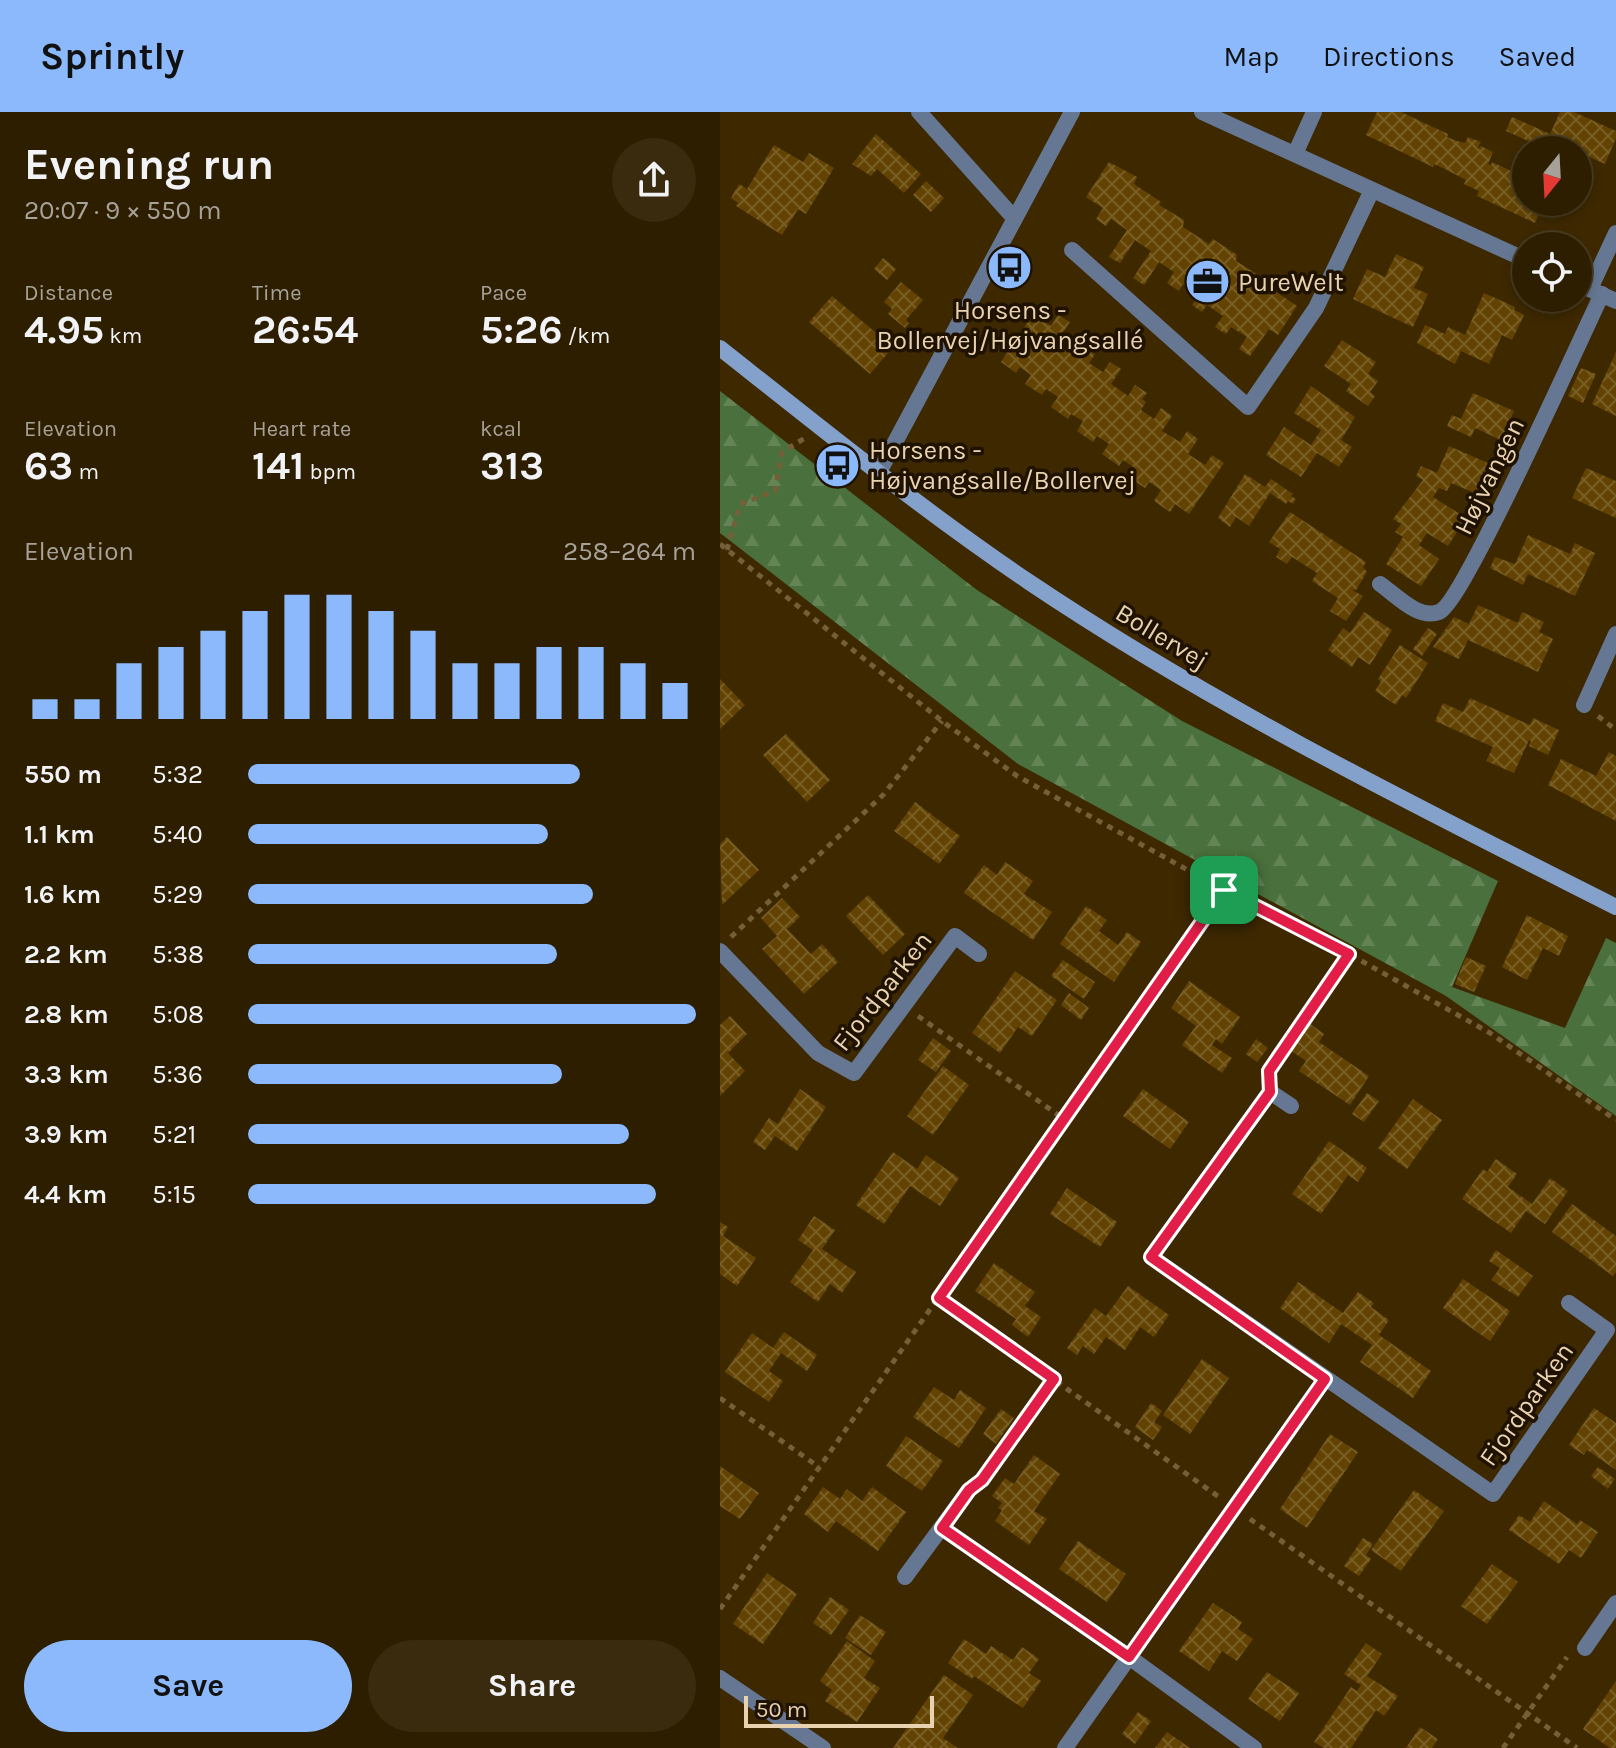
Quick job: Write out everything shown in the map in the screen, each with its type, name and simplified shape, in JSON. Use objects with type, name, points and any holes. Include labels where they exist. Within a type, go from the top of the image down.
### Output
[{"type":"main road","name":"Bollervej","points":[[720,348],[878,474],[1029,582],[1167,668],[1334,764],[1616,907]]},
{"type":"street","points":[[919,112],[1014,218]]},
{"type":"street","points":[[878,474],[1072,112]]},
{"type":"street","points":[[1202,112],[1512,254]]},
{"type":"street","points":[[1295,154],[1314,112]]},
{"type":"street","points":[[1072,250],[1248,407],[1316,308],[1372,190]]},
{"type":"street","name":"Højvangen","points":[[1380,584],[1419,612],[1439,612],[1451,602],[1480,551],[1596,292],[1616,233]]},
{"type":"street","points":[[1584,705],[1616,634]]},
{"type":"street","name":"Fjordparken","points":[[723,947],[818,1053],[854,1073],[955,936],[979,954]]},
{"type":"street","points":[[1270,1092],[1291,1106]]},
{"type":"street","name":"Fjordparken","points":[[1270,1092],[1151,1257],[1493,1494],[1607,1330],[1569,1303]]},
{"type":"street","points":[[1065,1748],[1325,1379]]},
{"type":"street","points":[[905,1577],[969,1490]]},
{"type":"street","points":[[942,1528],[1254,1748]]},
{"type":"street","points":[[1585,1648],[1616,1603]]},
{"type":"street","points":[[720,1678],[823,1748]]},
{"type":"path","points":[[727,550],[740,504],[775,491],[782,452],[821,429]]},
{"type":"path","points":[[720,544],[942,721],[1017,776],[1490,1033],[1616,1120]]},
{"type":"path","points":[[723,947],[883,795],[942,721]]},
{"type":"path","points":[[720,1609],[1224,890]]},
{"type":"path","points":[[1270,1092],[1269,1071],[1349,954]]},
{"type":"path","points":[[903,1006],[1064,1119]]},
{"type":"path","points":[[939,1298],[1577,1748]]},
{"type":"path","points":[[969,1490],[982,1480],[1054,1379]]},
{"type":"path","points":[[720,1398],[819,1467]]},
{"type":"path","points":[[1503,1748],[1568,1656],[1585,1648]]},
{"type":"green space","points":[[720,391],[977,590],[1182,721],[1498,881],[1452,987],[1565,1028],[1606,938],[1616,943],[1616,1116],[1446,996],[1018,764],[720,533]]},
{"type":"building","points":[[1377,112],[1401,112],[1457,141],[1465,143],[1468,137],[1481,142],[1477,149],[1481,146],[1493,152],[1488,164],[1492,162],[1512,171],[1512,212],[1477,196],[1479,191],[1464,184],[1466,180],[1366,135]]},
{"type":"building","points":[[1560,112],[1574,112],[1616,131],[1616,138],[1605,164],[1592,158],[1592,136],[1517,136],[1506,131],[1512,117],[1550,134]]},
{"type":"building","points":[[876,134],[921,174],[904,193],[877,169],[871,176],[852,164]]},
{"type":"building","points":[[774,145],[803,162],[809,153],[834,168],[806,214],[798,209],[782,235],[736,206],[738,203],[731,198],[739,184],[747,189]]},
{"type":"building","points":[[1109,162],[1137,177],[1134,184],[1161,202],[1159,205],[1184,220],[1183,227],[1209,244],[1213,239],[1237,255],[1236,261],[1297,306],[1278,335],[1269,329],[1250,356],[1239,349],[1247,337],[1231,327],[1226,334],[1215,327],[1223,316],[1207,305],[1202,312],[1192,305],[1199,295],[1183,284],[1179,291],[1167,283],[1174,272],[1159,262],[1144,285],[1133,278],[1151,251],[1135,240],[1120,263],[1109,257],[1127,230],[1111,219],[1106,226],[1096,219],[1103,208],[1086,197]]},
{"type":"building","points":[[926,181],[944,198],[931,212],[913,195]]},
{"type":"building","points":[[1520,216],[1538,216],[1535,223]]},
{"type":"building","points":[[1396,254],[1424,267],[1414,288],[1428,294],[1413,327],[1353,299],[1367,269],[1385,277]]},
{"type":"building","points":[[883,258],[896,269],[887,280],[874,269]]},
{"type":"building","points":[[901,282],[923,300],[906,320],[909,323],[905,328],[888,314],[892,309],[884,302]]},
{"type":"building","points":[[1484,293],[1512,306],[1512,312],[1524,315],[1512,340],[1502,335],[1489,364],[1461,351],[1455,364],[1417,343],[1425,325],[1445,334],[1448,327],[1465,335]]},
{"type":"building","points":[[832,296],[893,347],[870,374],[809,322]]},
{"type":"building","points":[[1033,314],[1051,326],[1058,315],[1070,322],[1059,338],[1076,349],[1083,338],[1095,346],[1091,352],[1095,354],[1089,363],[1103,372],[1110,362],[1121,369],[1111,384],[1128,396],[1135,385],[1147,393],[1142,399],[1146,402],[1141,410],[1154,419],[1161,408],[1172,416],[1162,431],[1180,442],[1187,431],[1198,439],[1188,454],[1205,465],[1212,455],[1224,463],[1189,514],[1175,504],[1170,512],[1154,501],[1161,490],[1149,482],[1145,488],[1128,477],[1135,468],[1123,460],[1119,466],[1102,454],[1109,444],[1097,436],[1093,442],[1077,431],[1083,421],[1071,414],[1068,419],[1051,407],[1058,397],[1046,389],[1042,395],[1025,384],[1031,375],[1020,367],[1016,373],[1001,362]]},
{"type":"building","points":[[1342,340],[1376,362],[1368,374],[1378,381],[1370,392],[1375,396],[1368,406],[1346,391],[1351,384],[1324,366]]},
{"type":"building","points":[[1616,352],[1616,416],[1592,404]]},
{"type":"building","points":[[1581,368],[1596,374],[1583,403],[1568,396]]},
{"type":"building","points":[[1311,386],[1355,417],[1341,440],[1352,447],[1339,467],[1317,453],[1301,477],[1266,455],[1284,427],[1311,445],[1321,430],[1294,413]]},
{"type":"building","points":[[1473,393],[1514,411],[1501,440],[1475,428],[1471,437],[1447,426],[1452,415],[1461,419]]},
{"type":"building","points":[[1449,446],[1490,464],[1477,494],[1451,483],[1447,491],[1439,488],[1433,497],[1466,518],[1448,546],[1427,533],[1419,545],[1439,559],[1421,586],[1386,564],[1403,537],[1395,532],[1401,524],[1393,519],[1423,480],[1416,476],[1421,466],[1437,473]]},
{"type":"building","points":[[1586,468],[1616,481],[1616,518],[1572,498]]},
{"type":"building","points":[[1245,474],[1265,487],[1271,479],[1296,499],[1293,504],[1288,501],[1286,504],[1270,493],[1249,526],[1236,517],[1230,527],[1218,518]]},
{"type":"building","points":[[1290,512],[1366,562],[1363,567],[1367,572],[1356,590],[1352,590],[1363,596],[1346,621],[1330,611],[1338,598],[1312,581],[1317,573],[1292,557],[1287,564],[1276,557],[1280,549],[1269,542]]},
{"type":"building","points":[[1528,535],[1570,554],[1575,543],[1595,553],[1575,596],[1528,574],[1523,585],[1490,568],[1495,557],[1515,564]]},
{"type":"building","points":[[1478,605],[1518,623],[1522,612],[1544,622],[1539,632],[1553,639],[1538,672],[1468,640],[1459,659],[1433,647],[1454,617],[1469,624]]},
{"type":"building","points":[[1364,612],[1392,630],[1370,665],[1358,657],[1352,667],[1328,650],[1343,628],[1350,633]]},
{"type":"building","points":[[1428,628],[1437,634],[1422,656],[1413,649]]},
{"type":"building","points":[[1400,645],[1428,663],[1406,698],[1402,695],[1396,705],[1375,691],[1381,682],[1378,679]]},
{"type":"building","points":[[720,679],[745,705],[720,729]]},
{"type":"building","points":[[1470,698],[1530,725],[1533,718],[1559,730],[1548,755],[1529,746],[1529,740],[1514,773],[1486,761],[1493,747],[1435,721],[1443,703],[1463,712]]},
{"type":"building","points":[[786,734],[830,780],[807,802],[763,755]]},
{"type":"building","points":[[1609,752],[1616,756],[1616,821],[1548,785],[1561,759],[1596,776]]},
{"type":"building","points":[[915,802],[960,836],[939,864],[894,831]]},
{"type":"building","points":[[727,837],[759,870],[722,905],[720,844]]},
{"type":"building","points":[[1005,862],[1033,881],[1024,894],[1052,912],[1033,940],[964,893],[984,865],[997,875]]},
{"type":"building","points":[[868,895],[905,934],[883,955],[846,916]]},
{"type":"building","points":[[782,898],[800,917],[787,929],[811,954],[822,944],[838,962],[804,994],[762,949],[777,936],[761,918]]},
{"type":"building","points":[[1086,906],[1107,920],[1099,931],[1118,945],[1127,932],[1141,942],[1114,982],[1060,944]]},
{"type":"building","points":[[1527,915],[1568,936],[1559,956],[1543,948],[1527,980],[1502,967]]},
{"type":"building","points":[[1466,957],[1486,966],[1474,992],[1455,984]]},
{"type":"building","points":[[1063,960],[1095,982],[1084,999],[1051,976]]},
{"type":"building","points":[[1015,971],[1057,1000],[1032,1036],[1018,1027],[1000,1053],[972,1033]]},
{"type":"building","points":[[1189,981],[1240,1017],[1222,1044],[1216,1039],[1212,1045],[1232,1058],[1222,1073],[1182,1045],[1196,1026],[1171,1008]]},
{"type":"building","points":[[1069,993],[1089,1008],[1081,1020],[1061,1005]]},
{"type":"building","points":[[730,1016],[747,1034],[728,1053],[745,1071],[720,1096],[720,1025]]},
{"type":"building","points":[[1309,1023],[1324,1034],[1319,1042],[1369,1076],[1350,1105],[1299,1071],[1306,1061],[1290,1050]]},
{"type":"building","points":[[933,1038],[951,1051],[936,1072],[918,1060]]},
{"type":"building","points":[[1256,1039],[1268,1048],[1257,1062],[1246,1054]]},
{"type":"building","points":[[943,1066],[969,1085],[933,1135],[907,1116]]},
{"type":"building","points":[[800,1089],[826,1107],[797,1151],[775,1136],[765,1150],[753,1142],[769,1118],[778,1124]]},
{"type":"building","points":[[1143,1089],[1189,1122],[1170,1149],[1123,1116]]},
{"type":"building","points":[[1367,1093],[1379,1101],[1364,1122],[1352,1114]]},
{"type":"building","points":[[1413,1099],[1442,1120],[1407,1169],[1378,1148]]},
{"type":"building","points":[[1329,1141],[1367,1168],[1358,1182],[1348,1175],[1321,1214],[1292,1194]]},
{"type":"building","points":[[893,1152],[917,1169],[926,1155],[959,1178],[940,1206],[910,1186],[884,1224],[856,1205]]},
{"type":"building","points":[[1496,1159],[1517,1174],[1508,1187],[1532,1204],[1550,1178],[1568,1191],[1545,1224],[1526,1211],[1511,1233],[1462,1199],[1483,1169],[1487,1172]]},
{"type":"building","points":[[1067,1188],[1117,1222],[1100,1247],[1050,1214]]},
{"type":"building","points":[[1572,1204],[1616,1236],[1616,1272],[1613,1276],[1552,1232]]},
{"type":"building","points":[[814,1216],[835,1230],[822,1249],[856,1272],[842,1293],[830,1284],[818,1302],[790,1282],[813,1250],[798,1240]]},
{"type":"building","points":[[720,1222],[728,1227],[723,1236],[756,1258],[737,1286],[720,1274]]},
{"type":"building","points":[[1496,1250],[1533,1276],[1518,1297],[1491,1280],[1500,1268],[1489,1261]]},
{"type":"building","points":[[994,1263],[1035,1292],[1025,1306],[1041,1317],[1028,1337],[1012,1325],[1016,1319],[975,1291]]},
{"type":"building","points":[[1463,1279],[1510,1311],[1490,1341],[1443,1308]]},
{"type":"building","points":[[1298,1282],[1343,1313],[1358,1292],[1374,1303],[1371,1307],[1389,1320],[1379,1335],[1431,1371],[1413,1398],[1360,1362],[1372,1345],[1341,1324],[1329,1343],[1280,1308]]},
{"type":"building","points":[[1128,1286],[1169,1315],[1154,1337],[1140,1327],[1125,1350],[1106,1337],[1094,1354],[1083,1346],[1077,1355],[1067,1348],[1095,1308],[1106,1316]]},
{"type":"building","points":[[784,1332],[817,1355],[807,1371],[781,1353],[769,1371],[783,1381],[769,1402],[725,1372],[752,1333],[773,1348]]},
{"type":"building","points":[[1202,1359],[1229,1378],[1190,1434],[1163,1415]]},
{"type":"building","points":[[934,1387],[954,1400],[960,1390],[986,1408],[959,1448],[913,1417]]},
{"type":"building","points":[[1151,1403],[1162,1411],[1154,1422],[1162,1427],[1153,1440],[1135,1427]]},
{"type":"building","points":[[1594,1408],[1616,1423],[1616,1470],[1587,1450],[1584,1455],[1569,1445]]},
{"type":"building","points":[[1001,1409],[1014,1418],[996,1444],[983,1434]]},
{"type":"building","points":[[1330,1434],[1358,1452],[1307,1528],[1280,1509]]},
{"type":"building","points":[[906,1436],[943,1461],[922,1491],[886,1466]]},
{"type":"building","points":[[1034,1455],[1060,1474],[1034,1511],[1047,1519],[1029,1545],[995,1521],[1002,1510],[998,1508],[1002,1503],[992,1496],[1005,1478],[1014,1484]]},
{"type":"building","points":[[720,1466],[759,1493],[740,1519],[720,1506]]},
{"type":"building","points":[[1598,1467],[1615,1479],[1608,1489],[1591,1476]]},
{"type":"building","points":[[823,1487],[840,1499],[847,1489],[862,1501],[872,1487],[906,1512],[878,1551],[836,1521],[828,1532],[804,1514]]},
{"type":"building","points":[[1414,1490],[1444,1511],[1401,1571],[1371,1550]]},
{"type":"building","points":[[1544,1501],[1577,1524],[1580,1520],[1598,1532],[1581,1558],[1569,1550],[1559,1564],[1509,1530],[1519,1515],[1530,1522]]},
{"type":"building","points":[[1363,1538],[1373,1544],[1366,1555],[1371,1559],[1359,1576],[1344,1566]]},
{"type":"building","points":[[1078,1541],[1126,1574],[1107,1602],[1059,1569]]},
{"type":"building","points":[[1492,1564],[1518,1582],[1487,1624],[1461,1606]]},
{"type":"building","points":[[767,1573],[797,1594],[763,1644],[733,1624]]},
{"type":"building","points":[[830,1597],[849,1610],[831,1635],[813,1623]]},
{"type":"building","points":[[1213,1603],[1242,1622],[1238,1629],[1253,1639],[1237,1661],[1222,1651],[1209,1671],[1179,1651]]},
{"type":"building","points":[[860,1615],[886,1632],[871,1655],[845,1638]]},
{"type":"building","points":[[964,1639],[986,1654],[991,1646],[1013,1660],[1022,1647],[1039,1659],[1029,1673],[1041,1681],[1023,1708],[948,1663]]},
{"type":"building","points":[[847,1641],[875,1661],[864,1678],[880,1688],[857,1722],[825,1701],[832,1690],[820,1681]]},
{"type":"building","points":[[1366,1643],[1382,1654],[1367,1676],[1398,1696],[1384,1716],[1376,1710],[1351,1748],[1324,1748],[1314,1742],[1351,1687],[1357,1691],[1361,1685],[1344,1674]]},
{"type":"building","points":[[1267,1672],[1299,1693],[1280,1721],[1248,1699]]},
{"type":"building","points":[[944,1675],[973,1695],[943,1738],[958,1748],[893,1748]]},
{"type":"building","points":[[1616,1681],[1616,1748],[1610,1748],[1583,1729]]},
{"type":"building","points":[[1138,1712],[1151,1721],[1135,1744],[1122,1734]]},
{"type":"building","points":[[1420,1727],[1438,1739],[1432,1748],[1406,1748]]},
{"type":"building","points":[[1167,1732],[1190,1748],[1155,1748]]},
{"type":"place","name":"Horsens - Bollervej/Højvangsallé","points":[[1010,267]]},
{"type":"place","name":"PureWelt","points":[[1207,282]]},
{"type":"place","name":"Horsens - Højvangsalle/Bollervej","points":[[838,465]]},
{"type":"route","points":[[1224,890],[1349,954],[1269,1071],[1270,1092],[1151,1257],[1325,1379],[1129,1657],[942,1528],[969,1490],[982,1480],[1054,1379],[939,1298],[1224,890]]}]
